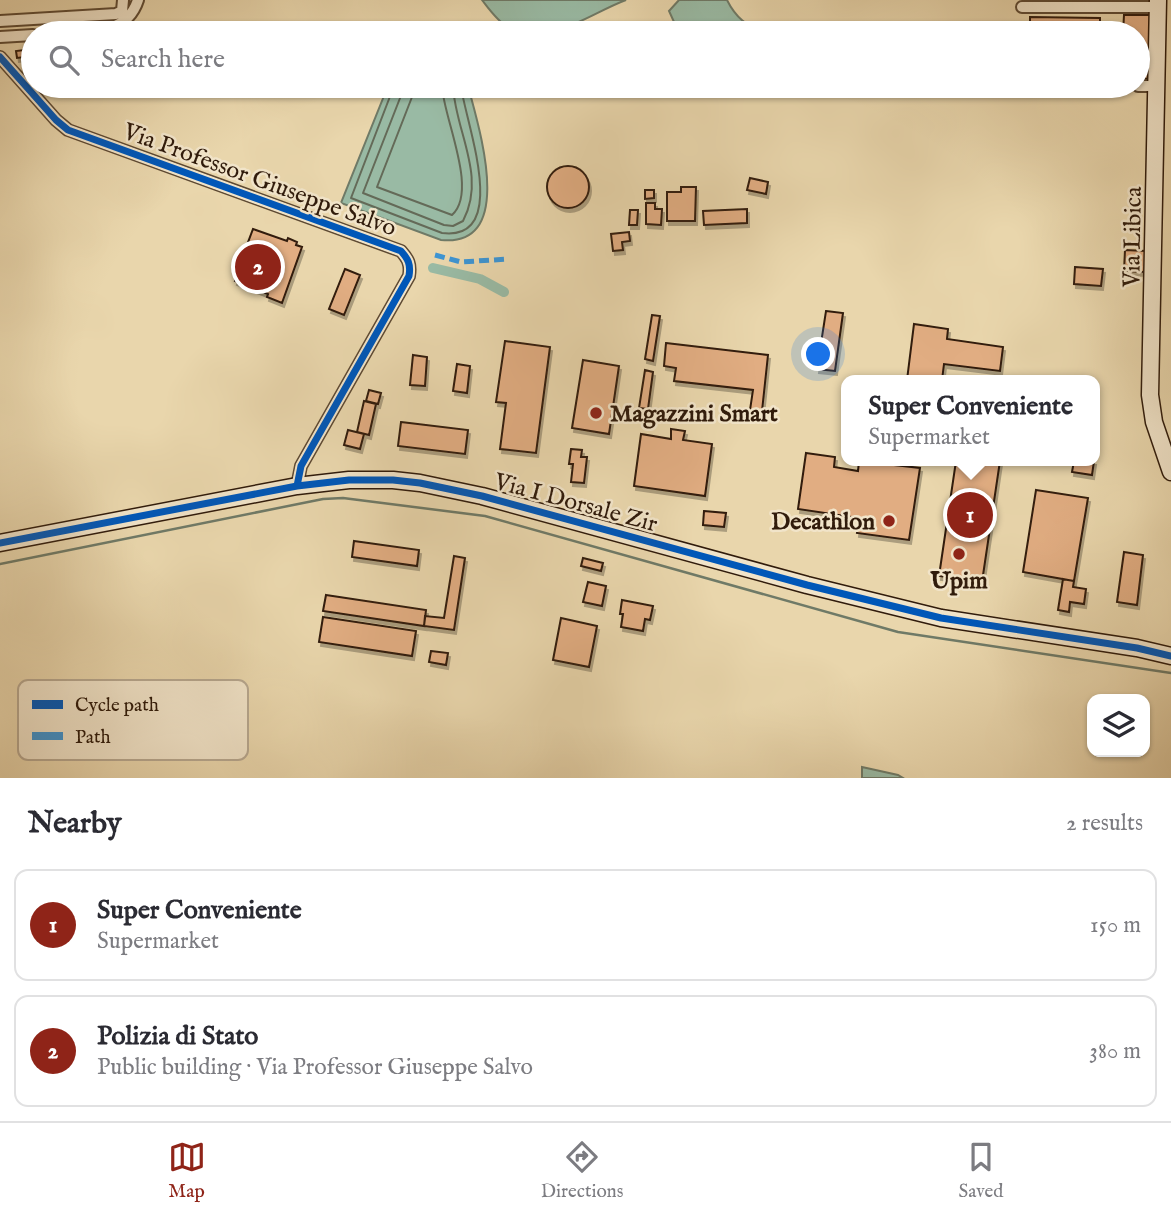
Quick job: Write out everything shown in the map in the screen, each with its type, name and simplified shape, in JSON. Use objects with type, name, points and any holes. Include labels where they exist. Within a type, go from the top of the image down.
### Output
[{"type":"main road","name":"Via Libica","points":[[1158,3],[1150,395],[1154,422],[1171,472]]},
{"type":"main road","name":"Via I Dorsale Zir","points":[[0,543],[297,486],[369,479],[420,483],[482,496],[929,616],[1137,648],[1171,656]]},
{"type":"main road","name":"Via I Dorsale Zir","points":[[1137,648],[1171,648]]},
{"type":"street","points":[[0,21],[116,13],[122,11],[123,0]]},
{"type":"street","points":[[124,21],[135,9],[138,0]]},
{"type":"street","points":[[1022,7],[1158,3]]},
{"type":"street","points":[[0,37],[21,35]]},
{"type":"street","name":"Via Professor Giuseppe Salvo","points":[[0,57],[21,81]]},
{"type":"street","points":[[1150,86],[1156,86]]},
{"type":"street","name":"Via Professor Giuseppe Salvo","points":[[36,98],[68,130],[401,251],[408,258],[409,275],[301,466],[297,486]]},
{"type":"water","points":[[482,0],[626,0],[580,21],[497,19]]},
{"type":"water","points":[[679,0],[727,0],[743,21],[674,21],[669,11]]},
{"type":"water","points":[[383,98],[471,98],[484,154],[486,205],[479,225],[465,237],[441,240],[341,203]]},
{"type":"water","points":[[862,767],[898,775],[903,778],[862,778]]},
{"type":"building","points":[[1124,15],[1152,15],[1151,79],[1150,21],[1124,21]]},
{"type":"building","points":[[1030,17],[1100,18],[1100,21],[1030,21]]},
{"type":"building","points":[[21,50],[21,58],[17,58],[16,51]]},
{"type":"building","points":[[568,166],[583,172],[589,187],[583,202],[568,208],[553,202],[547,187],[553,172]]},
{"type":"building","points":[[750,178],[768,182],[766,194],[747,190]]},
{"type":"building","points":[[681,187],[696,187],[695,221],[667,221],[667,192],[681,192]]},
{"type":"building","points":[[645,190],[654,190],[654,198],[645,199]]},
{"type":"building","points":[[646,203],[655,203],[655,209],[662,209],[661,225],[646,224]]},
{"type":"building","points":[[747,209],[747,223],[704,225],[703,211]]},
{"type":"building","points":[[630,210],[638,210],[637,225],[629,225]]},
{"type":"building","points":[[253,229],[287,241],[288,238],[302,247],[282,303],[267,297],[268,294],[235,281],[245,256],[278,268],[281,257],[247,245]]},
{"type":"building","points":[[629,232],[630,241],[622,242],[623,250],[613,251],[611,234]]},
{"type":"building","points":[[1125,250],[1146,251],[1145,272],[1124,271]]},
{"type":"building","points":[[1075,267],[1103,269],[1101,286],[1074,284]]},
{"type":"building","points":[[345,269],[360,275],[344,315],[329,309]]},
{"type":"building","points":[[826,311],[843,313],[835,371],[817,369]]},
{"type":"building","points":[[652,315],[660,316],[653,361],[645,359]]},
{"type":"building","points":[[914,324],[948,329],[947,339],[1003,347],[1000,371],[944,364],[943,375],[908,375]]},
{"type":"building","points":[[505,341],[550,347],[536,453],[500,449],[506,403],[496,402]]},
{"type":"building","points":[[666,343],[768,355],[762,411],[750,410],[753,390],[674,381],[676,368],[664,366]]},
{"type":"building","points":[[413,355],[427,357],[425,386],[410,385]]},
{"type":"building","points":[[583,360],[619,366],[609,434],[572,428]]},
{"type":"building","points":[[457,364],[470,366],[467,393],[453,391]]},
{"type":"building","points":[[645,370],[653,372],[648,409],[639,408]]},
{"type":"building","points":[[369,390],[381,393],[378,404],[366,401]]},
{"type":"building","points":[[364,401],[376,404],[369,435],[357,432]]},
{"type":"building","points":[[401,422],[468,430],[465,454],[398,446]]},
{"type":"building","points":[[671,429],[685,431],[683,440],[712,444],[705,496],[634,486],[641,434],[671,439]]},
{"type":"building","points":[[348,430],[364,434],[360,449],[344,445]]},
{"type":"building","points":[[571,449],[582,450],[581,457],[587,457],[584,483],[571,482]]},
{"type":"building","points":[[806,453],[835,457],[834,467],[858,471],[858,466],[920,468],[909,540],[857,533],[859,518],[798,509]]},
{"type":"building","points":[[955,466],[999,466],[982,582],[939,576]]},
{"type":"building","points":[[1073,466],[1093,466],[1092,475],[1072,472]]},
{"type":"building","points":[[1036,490],[1088,498],[1074,581],[1023,572]]},
{"type":"building","points":[[704,511],[726,513],[724,527],[703,525]]},
{"type":"building","points":[[354,541],[419,550],[417,566],[352,557]]},
{"type":"building","points":[[1124,552],[1143,555],[1137,605],[1117,602]]},
{"type":"building","points":[[454,556],[465,558],[454,630],[424,626],[425,616],[444,618]]},
{"type":"building","points":[[583,558],[603,563],[601,571],[581,566]]},
{"type":"building","points":[[1063,579],[1074,581],[1073,587],[1086,589],[1084,604],[1070,602],[1069,612],[1058,610]]},
{"type":"building","points":[[588,582],[606,586],[602,606],[583,602]]},
{"type":"building","points":[[326,595],[426,610],[424,626],[323,611]]},
{"type":"building","points":[[622,600],[653,606],[650,620],[645,619],[643,631],[621,627]]},
{"type":"building","points":[[323,617],[416,631],[412,656],[319,642]]},
{"type":"building","points":[[561,618],[597,626],[589,667],[553,660]]},
{"type":"building","points":[[431,651],[448,653],[446,665],[429,662]]},
{"type":"waterway","points":[[433,268],[480,279],[504,292]]},
{"type":"waterway","points":[[0,564],[323,499],[343,498],[485,516],[898,632],[1171,673]]},
{"type":"marked path","points":[[435,255],[461,262],[508,259]]},
{"type":"cycle path","points":[[0,57],[21,81]]},
{"type":"cycle path","points":[[36,98],[68,130],[401,251],[409,265],[409,276],[301,466],[297,486]]},
{"type":"cycle path","points":[[0,543],[297,486],[349,480],[393,480],[482,496],[807,585],[941,618],[1137,648],[1171,656]]},
{"type":"place","name":"Polizia di Stato","points":[[258,267]]},
{"type":"place","name":"Magazzini Smart","points":[[596,413]]},
{"type":"place","name":"Super Conveniente","points":[[970,515]]},
{"type":"place","name":"Decathlon","points":[[889,521]]},
{"type":"place","name":"Upim","points":[[959,554]]}]
